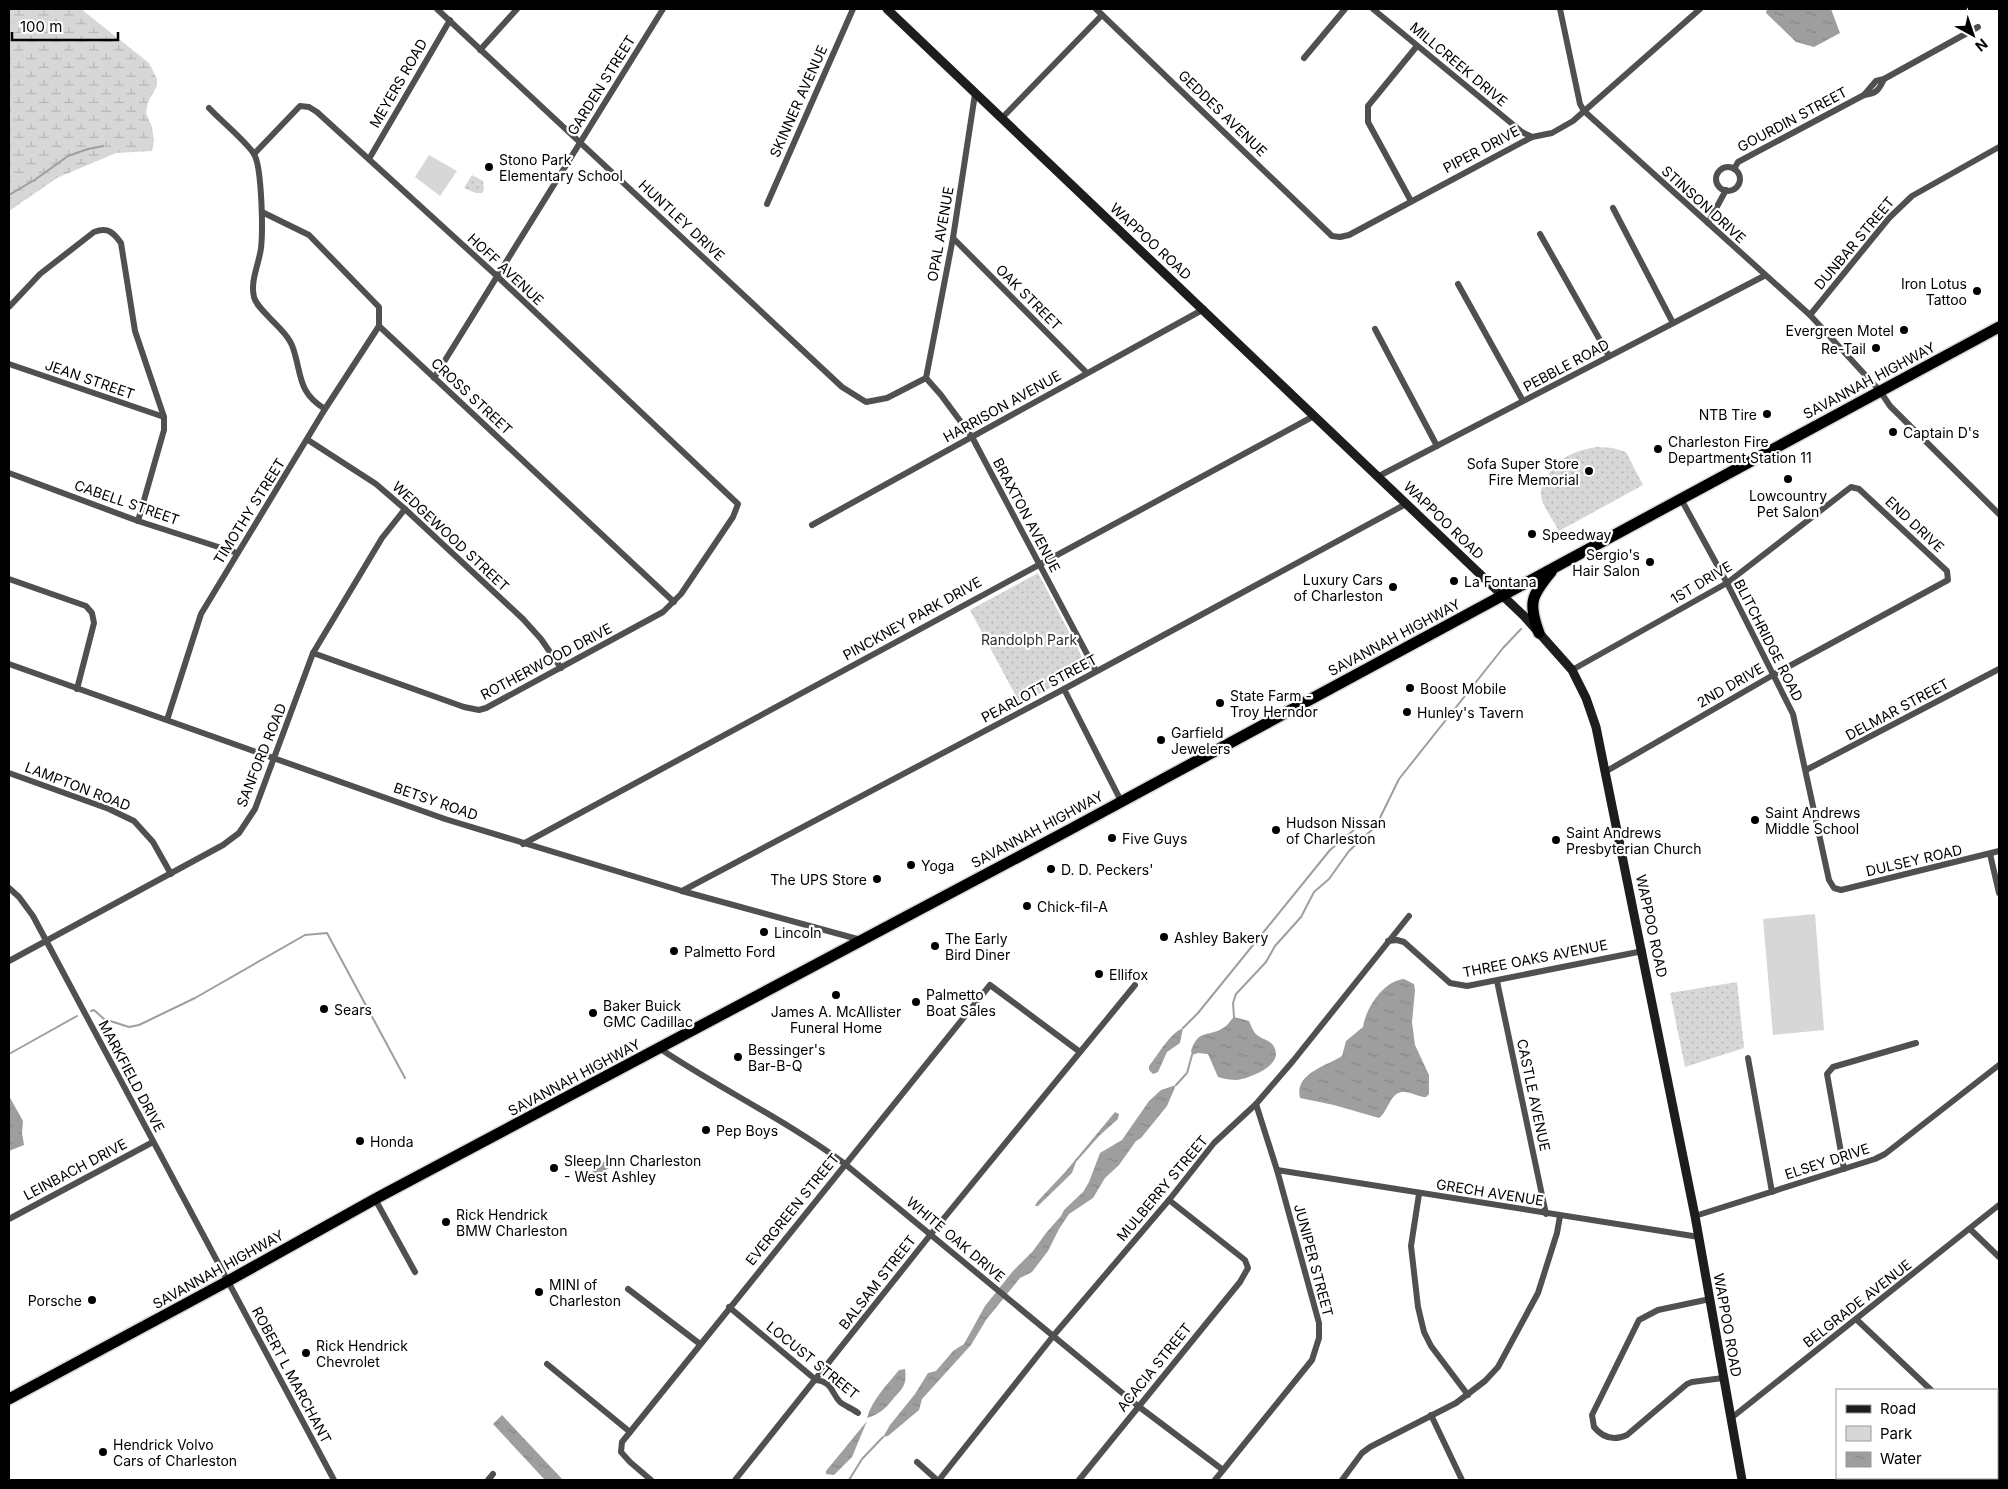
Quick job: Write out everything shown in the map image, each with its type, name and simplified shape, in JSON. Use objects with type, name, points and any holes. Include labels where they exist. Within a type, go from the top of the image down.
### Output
[{"type":"highway","name":"SAVANNAH HIGHWAY","points":[[9,1399],[375,1199],[1121,801],[1999,327]]},
{"type":"highway","points":[[1539,633],[1533,616],[1532,599],[1536,590],[1555,567]]},
{"type":"main road","name":"WAPPOO ROAD","points":[[887,9],[1001,120],[1204,309],[1379,476],[1539,633],[1572,670],[1586,698],[1596,727],[1643,951],[1695,1216],[1742,1480]]},
{"type":"street","name":"HUNTLEY DRIVE","points":[[437,9],[842,387],[866,402],[887,398],[926,378]]},
{"type":"street","points":[[480,50],[517,9]]},
{"type":"street","name":"GARDEN STREET","points":[[434,378],[498,278],[663,9]]},
{"type":"street","name":"SKINNER AVENUE","points":[[767,204],[853,9]]},
{"type":"street","name":"GEDDES AVENUE","points":[[1096,9],[1332,236]]},
{"type":"street","points":[[1304,58],[1345,9]]},
{"type":"street","name":"MILLCREEK DRIVE","points":[[1373,9],[1522,132],[1532,136]]},
{"type":"street","points":[[1560,9],[1580,104],[1584,111]]},
{"type":"street","name":"PIPER DRIVE","points":[[1332,236],[1349,235],[1532,136],[1552,133],[1573,121],[1700,9]]},
{"type":"street","points":[[1001,120],[1102,15]]},
{"type":"street","name":"MEYERS ROAD","points":[[369,159],[450,20]]},
{"type":"street","name":"GOURDIN STREET","points":[[1734,169],[1738,162],[1864,95],[1876,81],[1884,80],[1978,27]]},
{"type":"street","points":[[1411,200],[1368,122],[1367,113],[1368,106],[1417,46]]},
{"type":"street","name":"OPAL AVENUE","points":[[926,378],[953,238],[974,94]]},
{"type":"street","name":"HOFF AVENUE","points":[[254,154],[300,106],[309,107],[317,112],[498,278],[738,504]]},
{"type":"street","points":[[208,108],[254,154],[258,164],[262,212],[261,249],[253,284],[254,299],[289,338],[294,348],[300,382],[316,404],[325,409]]},
{"type":"street","name":"STINSON DRIVE","points":[[1584,111],[1764,276],[1810,315],[1880,392],[1890,406],[1999,514]]},
{"type":"street","name":"DUNBAR STREET","points":[[1810,315],[1889,218],[1912,196],[1999,147]]},
{"type":"street","name":"GOURDIN STREET","points":[[1723,168],[1734,169],[1739,175],[1739,183],[1734,189],[1726,190],[1718,184],[1718,173],[1723,168]]},
{"type":"street","name":"GOURDIN STREET","points":[[1708,223],[1726,190]]},
{"type":"street","points":[[1613,208],[1673,323]]},
{"type":"street","points":[[262,212],[309,235],[379,307],[379,326]]},
{"type":"street","points":[[9,307],[40,274],[94,232],[103,229],[113,233],[121,244],[135,331],[164,416],[164,430],[138,520]]},
{"type":"street","points":[[1540,234],[1609,356]]},
{"type":"street","name":"OAK STREET","points":[[953,238],[1088,373]]},
{"type":"street","name":"PEBBLE ROAD","points":[[1379,476],[1764,276]]},
{"type":"street","points":[[1458,284],[1523,401]]},
{"type":"street","name":"HARRISON AVENUE","points":[[812,525],[1204,309]]},
{"type":"street","name":"CROSS STREET","points":[[379,326],[674,602]]},
{"type":"street","name":"TIMOTHY STREET","points":[[167,720],[201,614],[325,409],[379,326]]},
{"type":"street","points":[[1375,329],[1438,446]]},
{"type":"street","name":"JEAN STREET","points":[[9,364],[164,416]]},
{"type":"street","name":"BRAXTON AVENUE","points":[[926,378],[972,437],[1096,672]]},
{"type":"street","name":"PINCKNEY PARK DRIVE","points":[[524,844],[1039,563],[1314,416]]},
{"type":"street","name":"WEDGEWOOD STREET","points":[[308,440],[376,484],[405,510],[523,619],[542,639],[560,668]]},
{"type":"street","name":"CABELL STREET","points":[[9,473],[138,520],[237,553]]},
{"type":"street","name":"1ST DRIVE","points":[[1572,670],[1727,583],[1841,493],[1851,487],[1859,489]]},
{"type":"street","name":"END DRIVE","points":[[1859,489],[1946,571],[1948,580]]},
{"type":"street","name":"BLITCHRIDGE ROAD","points":[[1681,499],[1727,583],[1793,714],[1829,880],[1834,888]]},
{"type":"street","name":"ROTHERWOOD DRIVE","points":[[313,653],[464,707],[479,710],[486,708],[663,612],[674,602],[733,517],[738,504]]},
{"type":"street","name":"PEARLOTT STREET","points":[[682,891],[1064,690],[1406,504]]},
{"type":"street","name":"SANFORD ROAD","points":[[9,962],[223,845],[239,833],[255,809],[276,758],[313,653],[382,538],[405,510]]},
{"type":"street","points":[[9,579],[86,606],[92,613],[94,623],[77,689]]},
{"type":"street","name":"2ND DRIVE","points":[[1605,772],[1773,674],[1948,580]]},
{"type":"street","name":"BETSY ROAD","points":[[9,664],[445,818],[524,844],[682,891],[862,940]]},
{"type":"street","name":"DELMAR STREET","points":[[1806,770],[1999,669]]},
{"type":"street","points":[[1064,690],[1121,801]]},
{"type":"street","name":"LAMPTON ROAD","points":[[9,773],[129,818],[143,829],[153,842],[171,874]]},
{"type":"street","name":"DULSEY ROAD","points":[[1834,888],[1840,890],[1999,851]]},
{"type":"street","points":[[1990,854],[1999,893]]},
{"type":"street","name":"MARKFIELD DRIVE","points":[[9,888],[19,897],[33,916],[47,941],[228,1281]]},
{"type":"street","name":"MULBERRY STREET","points":[[938,1480],[1054,1335],[1169,1200],[1214,1143],[1256,1104],[1293,1061],[1408,916]]},
{"type":"street","name":"THREE OAKS AVENUE","points":[[1388,941],[1397,940],[1408,944],[1450,983],[1467,986],[1643,951]]},
{"type":"street","name":"CASTLE AVENUE","points":[[1497,981],[1546,1214]]},
{"type":"street","name":"EVERGREEN STREET","points":[[651,1480],[621,1452],[622,1442],[990,985],[1080,1052]]},
{"type":"street","name":"BALSAM STREET","points":[[735,1480],[931,1234],[1135,985]]},
{"type":"street","points":[[1844,1169],[1827,1074],[1829,1070],[1833,1067],[1916,1043]]},
{"type":"street","name":"WHITE OAK DRIVE","points":[[659,1048],[702,1077],[811,1139],[845,1164],[1138,1406],[1223,1470]]},
{"type":"street","points":[[1748,1058],[1772,1192]]},
{"type":"street","name":"ELSEY DRIVE","points":[[1695,1216],[1875,1159],[1885,1154],[1999,1065]]},
{"type":"street","name":"JUNIPER STREET","points":[[1215,1480],[1312,1360],[1319,1338],[1319,1324],[1277,1170],[1256,1104]]},
{"type":"street","name":"LEINBACH DRIVE","points":[[9,1219],[153,1142]]},
{"type":"street","name":"GRECH AVENUE","points":[[1277,1170],[1699,1237]]},
{"type":"street","points":[[1419,1194],[1411,1246],[1422,1324],[1431,1346],[1468,1395]]},
{"type":"street","points":[[375,1199],[415,1272]]},
{"type":"street","name":"ACACIA STREET","points":[[1079,1480],[1240,1282],[1248,1268],[1245,1260],[1169,1200]]},
{"type":"street","name":"BELGRADE AVENUE","points":[[1730,1419],[1999,1205]]},
{"type":"street","points":[[1342,1480],[1362,1453],[1370,1447],[1456,1403],[1485,1381],[1498,1367],[1538,1293],[1558,1233],[1560,1216]]},
{"type":"street","points":[[1970,1229],[1999,1257]]},
{"type":"street","name":"ROBERT L MARCHANT","points":[[228,1281],[334,1480]]},
{"type":"street","points":[[628,1289],[700,1344]]},
{"type":"street","points":[[1710,1298],[1658,1310],[1639,1320],[1592,1414],[1594,1427],[1605,1437],[1620,1438],[1627,1435],[1687,1384],[1723,1378]]},
{"type":"street","name":"LOCUST STREET","points":[[729,1307],[816,1380],[822,1381],[834,1390],[840,1401],[858,1412]]},
{"type":"street","points":[[1856,1319],[1931,1389]]},
{"type":"street","points":[[547,1364],[630,1432]]},
{"type":"street","points":[[1431,1415],[1462,1480]]},
{"type":"street","points":[[917,1462],[938,1480]]},
{"type":"street","points":[[488,1480],[493,1474]]},
{"type":"green space","points":[[9,9],[81,9],[149,63],[157,79],[157,86],[148,102],[146,113],[152,127],[154,140],[152,151],[116,153],[57,178],[9,211]]},
{"type":"green space","points":[[429,155],[457,171],[440,196],[415,177]]},
{"type":"green space","points":[[472,175],[483,181],[484,189],[482,193],[476,193],[464,188]]},
{"type":"green space","points":[[1598,447],[1613,448],[1626,452],[1643,485],[1559,531],[1542,500],[1541,491],[1543,484],[1551,470],[1562,460],[1582,450]]},
{"type":"green space","name":"Randolph Park","points":[[1038,573],[1088,668],[1020,704],[970,610]]},
{"type":"green space","points":[[1815,914],[1824,1030],[1773,1035],[1763,919]]},
{"type":"green space","points":[[1737,982],[1744,1048],[1685,1067],[1670,993]]},
{"type":"water","points":[[1767,9],[1831,9],[1840,33],[1814,47],[1796,42],[1766,13]]},
{"type":"water","points":[[1404,979],[1414,984],[1412,1022],[1415,1045],[1429,1075],[1429,1094],[1426,1097],[1405,1092],[1398,1093],[1379,1118],[1334,1105],[1300,1098],[1299,1089],[1307,1076],[1342,1056],[1346,1041],[1363,1027],[1368,1012],[1377,997],[1389,985]]},
{"type":"water","points":[[1234,1017],[1249,1021],[1259,1037],[1274,1046],[1276,1055],[1274,1061],[1264,1070],[1237,1080],[1218,1077],[1208,1054],[1198,1053],[1192,1055],[1191,1051],[1200,1036],[1225,1027]]},
{"type":"water","points":[[1183,1028],[1180,1043],[1167,1052],[1158,1072],[1153,1074],[1149,1070],[1149,1066],[1173,1034]]},
{"type":"water","points":[[1176,1085],[1167,1106],[1141,1138],[1136,1141],[1119,1165],[1105,1178],[1093,1198],[1069,1214],[1048,1251],[1032,1272],[1020,1278],[986,1320],[971,1345],[922,1399],[919,1410],[888,1436],[883,1437],[928,1373],[936,1371],[953,1351],[964,1344],[985,1306],[1013,1271],[1033,1251],[1064,1210],[1083,1192],[1089,1182],[1100,1153],[1122,1140],[1149,1101],[1161,1090]]},
{"type":"water","points":[[9,1096],[23,1121],[24,1145],[9,1151]]},
{"type":"water","points":[[1115,1112],[1119,1114],[1118,1119],[1100,1135],[1076,1162],[1072,1173],[1038,1206],[1035,1206],[1037,1202],[1066,1171]]},
{"type":"water","points":[[607,1159],[611,1167],[605,1170],[598,1178],[592,1171]]},
{"type":"water","points":[[905,1369],[904,1386],[882,1411],[867,1418],[869,1411],[881,1392],[899,1370]]},
{"type":"water","points":[[502,1415],[563,1480],[545,1480],[493,1424]]},
{"type":"water","points":[[867,1421],[852,1457],[834,1475],[826,1474],[826,1471]]},
{"type":"waterway","points":[[9,195],[36,179],[68,156],[103,146]]},
{"type":"waterway","points":[[1234,1017],[1233,1003],[1236,994],[1266,962],[1275,946],[1301,917],[1314,892],[1329,879],[1349,851],[1376,826],[1399,779],[1503,648],[1521,629]]},
{"type":"waterway","points":[[1183,1028],[1198,1013],[1330,850],[1360,825]]},
{"type":"waterway","points":[[91,1011],[94,1010],[104,1019],[129,1027],[139,1025],[195,998],[305,935],[327,933],[405,1078]]},
{"type":"waterway","points":[[9,1054],[77,1016]]},
{"type":"waterway","points":[[1176,1085],[1187,1073],[1192,1055]]},
{"type":"waterway","points":[[849,1480],[862,1459],[883,1437]]},
{"type":"place","name":"Stono Park Elementary School","points":[[489,167]]},
{"type":"place","name":"Iron Lotus Tattoo","points":[[1977,291]]},
{"type":"place","name":"Evergreen Motel","points":[[1904,330]]},
{"type":"place","name":"Re-Tail","points":[[1876,348]]},
{"type":"place","name":"NTB Tire","points":[[1767,414]]},
{"type":"place","name":"Captain D's","points":[[1893,432]]},
{"type":"place","name":"Charleston Fire Department Station 11","points":[[1658,449]]},
{"type":"place","name":"Sofa Super Store Fire Memorial","points":[[1589,471]]},
{"type":"place","name":"Lowcountry Pet Salon","points":[[1788,479]]},
{"type":"place","name":"Speedway","points":[[1532,534]]},
{"type":"place","name":"Sergio's Hair Salon","points":[[1650,562]]},
{"type":"place","name":"La Fontana","points":[[1454,581]]},
{"type":"place","name":"Luxury Cars of Charleston","points":[[1393,587]]},
{"type":"place","name":"Boost Mobile","points":[[1410,688]]},
{"type":"place","name":"State Farm - Troy Herndor","points":[[1220,703]]},
{"type":"place","name":"Hunley's Tavern","points":[[1407,712]]},
{"type":"place","name":"Garfield Jewelers","points":[[1161,740]]},
{"type":"place","name":"Saint Andrews Middle School","points":[[1755,820]]},
{"type":"place","name":"Hudson Nissan of Charleston","points":[[1276,830]]},
{"type":"place","name":"Five Guys","points":[[1112,838]]},
{"type":"place","name":"Saint Andrews Presbyterian Church","points":[[1556,840]]},
{"type":"place","name":"Yoga","points":[[911,865]]},
{"type":"place","name":"D. D. Peckers'","points":[[1051,869]]},
{"type":"place","name":"The UPS Store","points":[[877,879]]},
{"type":"place","name":"Chick-fil-A","points":[[1027,906]]},
{"type":"place","name":"Lincoln","points":[[764,932]]},
{"type":"place","name":"Ashley Bakery","points":[[1164,937]]},
{"type":"place","name":"The Early Bird Diner","points":[[935,946]]},
{"type":"place","name":"Palmetto Ford","points":[[674,951]]},
{"type":"place","name":"Ellifox","points":[[1099,974]]},
{"type":"place","name":"James A. McAllister Funeral Home","points":[[836,995]]},
{"type":"place","name":"Palmetto Boat Sales","points":[[916,1002]]},
{"type":"place","name":"Sears","points":[[324,1009]]},
{"type":"place","name":"Baker Buick GMC Cadillac","points":[[593,1013]]},
{"type":"place","name":"Bessinger's Bar-B-Q","points":[[738,1057]]},
{"type":"place","name":"Pep Boys","points":[[706,1130]]},
{"type":"place","name":"Honda","points":[[360,1141]]},
{"type":"place","name":"Sleep Inn Charleston - West Ashley","points":[[554,1168]]},
{"type":"place","name":"Rick Hendrick BMW Charleston","points":[[446,1222]]},
{"type":"place","name":"MINI of Charleston","points":[[539,1292]]},
{"type":"place","name":"Porsche","points":[[92,1300]]},
{"type":"place","name":"Rick Hendrick Chevrolet","points":[[306,1353]]},
{"type":"place","name":"Hendrick Volvo Cars of Charleston","points":[[103,1452]]}]
